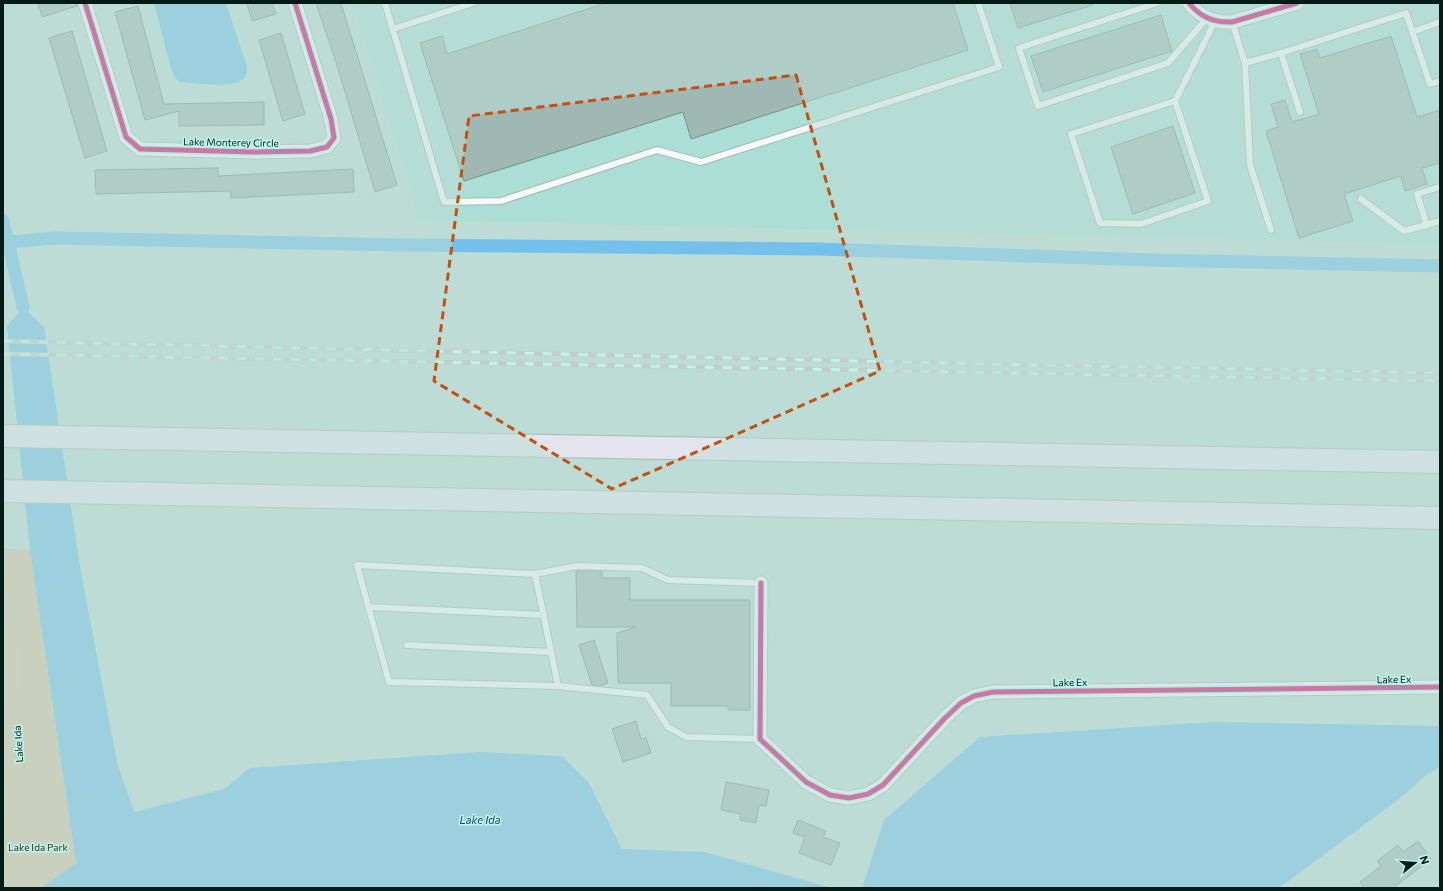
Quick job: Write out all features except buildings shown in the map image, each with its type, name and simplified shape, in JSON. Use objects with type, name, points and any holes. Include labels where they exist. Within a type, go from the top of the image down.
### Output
[{"type":"highway","points":[[3,436],[1440,462]]},
{"type":"highway","points":[[3,491],[1440,518]]},
{"type":"street","name":"Lake Monterey Circle","points":[[85,3],[126,137],[140,149],[254,152],[310,151],[327,147],[334,138],[331,120],[296,3]]},
{"type":"street","points":[[1194,5],[1211,20],[1232,22],[1297,3]]},
{"type":"street","points":[[760,739],[761,583]]},
{"type":"street","name":"Lake Ex","points":[[760,739],[806,782],[830,795],[849,798],[868,794],[883,785],[944,718],[961,703],[974,696],[993,692],[1440,687]]},
{"type":"lane","points":[[385,3],[444,202],[501,201],[657,150],[701,162],[999,67],[978,3]]},
{"type":"lane","points":[[393,29],[473,3]]},
{"type":"lane","points":[[1157,3],[1019,48],[1038,106],[1168,63],[1211,20]]},
{"type":"lane","points":[[1245,63],[1406,14],[1430,84],[1440,81]]},
{"type":"lane","points":[[1175,101],[1071,134],[1100,223],[1141,224],[1208,201],[1175,101],[1211,20]]},
{"type":"lane","points":[[1232,22],[1245,63],[1250,165],[1271,230]]},
{"type":"lane","points":[[1412,32],[1440,22]]},
{"type":"lane","points":[[1281,53],[1300,112]]},
{"type":"lane","points":[[1427,226],[1418,194],[1440,187]]},
{"type":"lane","points":[[1361,199],[1404,231],[1427,226],[1440,221]]},
{"type":"lane","points":[[760,739],[686,737],[668,727],[647,695],[558,686],[389,682],[357,565],[535,574],[577,566],[642,568],[668,580],[761,583]]},
{"type":"lane","points":[[535,574],[558,686]]},
{"type":"lane","points":[[368,607],[544,615]]},
{"type":"lane","points":[[407,645],[551,652]]},
{"type":"path","points":[[3,853],[6,852],[21,833]]},
{"type":"highlighted area","points":[[796,75],[880,371],[612,489],[434,381],[469,116]]},
{"type":"shaded area","points":[[353,3],[1440,3],[1440,244],[419,220]]},
{"type":"green space","name":"Lake Ida Park","points":[[3,548],[30,550],[76,863],[41,888],[3,888]]},
{"type":"water","points":[[154,3],[226,3],[247,67],[244,78],[238,82],[222,85],[180,82],[175,78],[170,65]]},
{"type":"water","name":"Lake Ida","points":[[23,307],[44,327],[80,567],[117,762],[134,812],[224,789],[250,768],[479,752],[562,756],[589,783],[622,849],[705,852],[832,888],[41,888],[76,863],[30,550],[7,327]]},
{"type":"water","points":[[1214,722],[1440,726],[1440,767],[1425,776],[1399,799],[1279,888],[862,888],[884,820],[980,737]]},
{"type":"waterway","points":[[3,221],[23,307]]},
{"type":"waterway","points":[[8,242],[56,238],[402,245],[819,249],[1150,260],[1440,266]]},
{"type":"railway","points":[[3,341],[1440,373]]},
{"type":"railway","points":[[3,354],[1440,381]]},
{"type":"cycle path","points":[[85,3],[126,137],[140,149],[254,152],[310,151],[327,147],[334,138],[331,119],[295,3]]},
{"type":"cycle path","points":[[1189,3],[1198,12],[1208,18],[1225,22],[1232,22],[1297,3]]},
{"type":"cycle path","points":[[761,583],[760,739],[806,782],[830,795],[849,798],[868,794],[883,785],[945,718],[961,703],[974,696],[993,692],[1440,687]]}]
